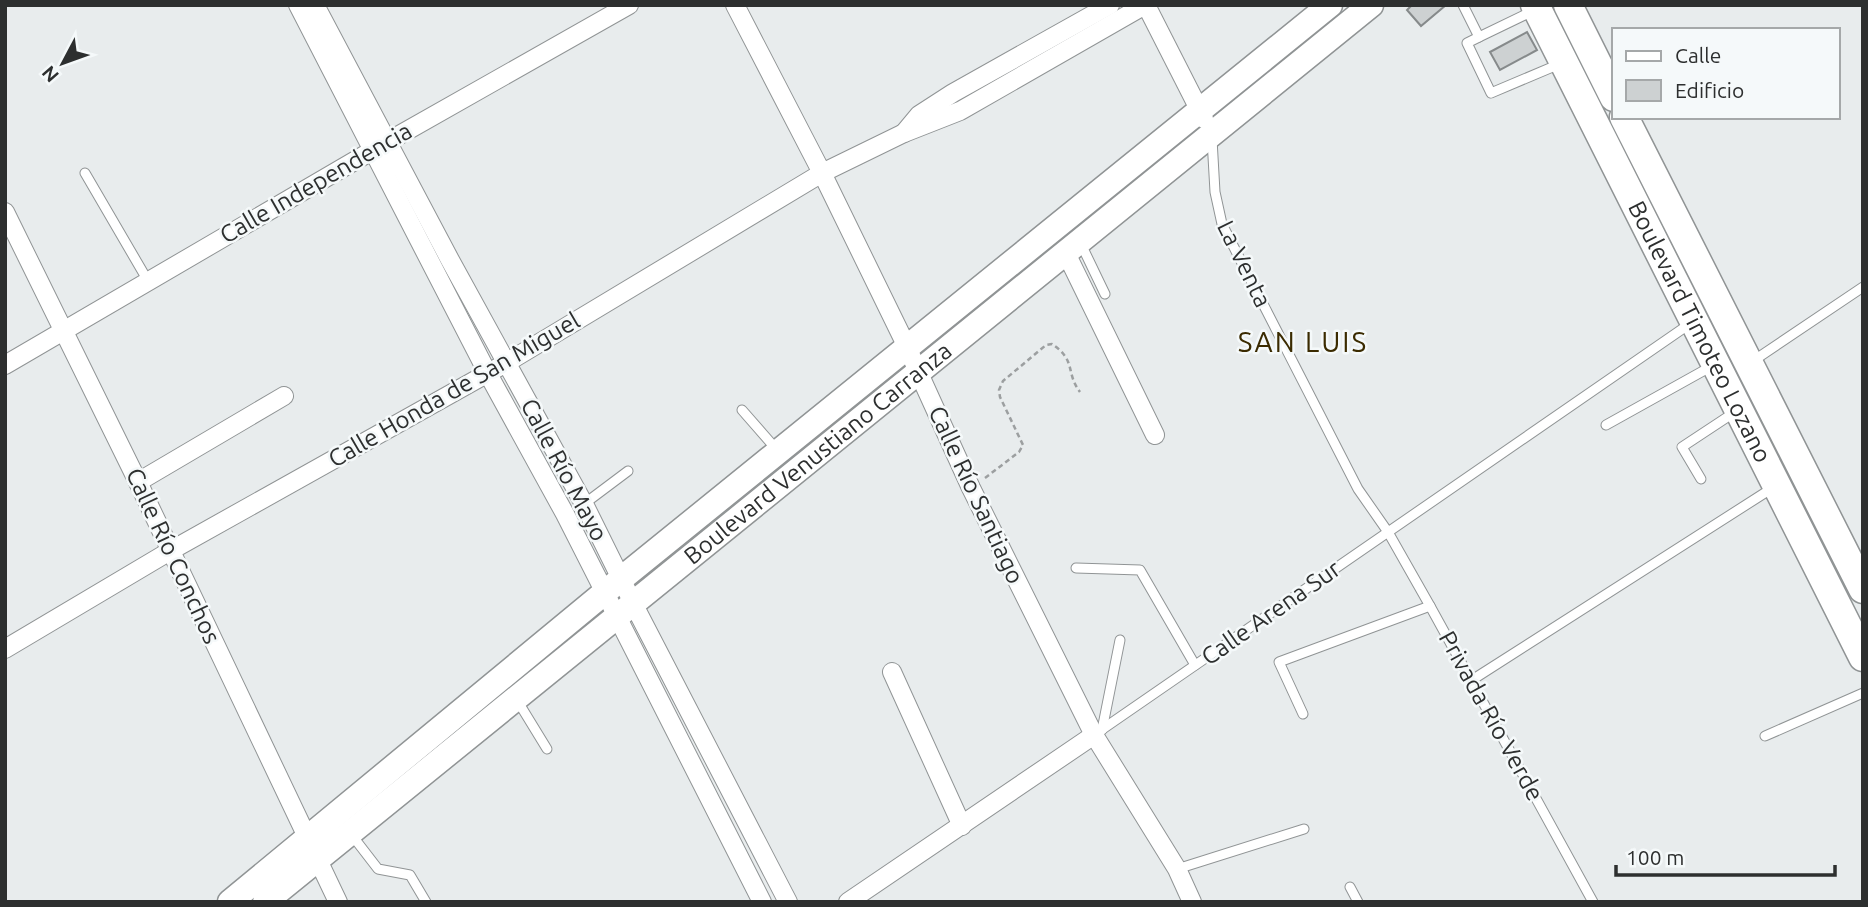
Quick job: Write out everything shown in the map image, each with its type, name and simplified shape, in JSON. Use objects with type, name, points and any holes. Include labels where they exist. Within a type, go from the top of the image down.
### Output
[{"type":"main road","name":"Boulevard Venustiano Carranza","points":[[230,902],[312,848],[613,586],[1330,5]]},
{"type":"main road","name":"Boulevard Venustiano Carranza","points":[[265,902],[312,848],[350,833],[1371,5]]},
{"type":"main road","points":[[1568,5],[1612,93]]},
{"type":"main road","name":"Boulevard Timoteo Lozano","points":[[1536,7],[1863,657]]},
{"type":"main road","name":"Boulevard Timoteo Lozano","points":[[1625,119],[1863,589]]},
{"type":"street","name":"Calle Río Mayo","points":[[298,5],[506,363],[584,504],[613,586],[762,902]]},
{"type":"street","name":"Calle Río Mayo","points":[[314,5],[487,372],[565,514],[613,586]]},
{"type":"street","name":"Calle Independencia","points":[[5,365],[380,146],[629,5]]},
{"type":"street","name":"Calle Río Santiago","points":[[736,5],[907,347],[971,488],[1098,733],[1177,869],[1192,902]]},
{"type":"street","name":"Calle Honda de San Miguel","points":[[904,133],[919,115],[953,93],[1110,5]]},
{"type":"street","name":"Calle Honda de San Miguel","points":[[5,649],[170,551],[506,363],[822,173],[904,133],[961,111],[1145,5]]},
{"type":"street","points":[[1145,5],[1212,134]]},
{"type":"street","name":"Calle Río Conchos","points":[[5,212],[138,482],[338,902]]},
{"type":"street","points":[[1073,247],[1154,435]]},
{"type":"street","points":[[138,482],[284,396]]},
{"type":"street","points":[[565,514],[584,504]]},
{"type":"street","name":"Calle Río Mayo","points":[[625,611],[788,902]]},
{"type":"street","points":[[891,672],[962,826]]},
{"type":"street","name":"Calle Arena Sur","points":[[848,902],[1098,733]]},
{"type":"lane","points":[[1463,5],[1479,37]]},
{"type":"lane","points":[[1536,7],[1467,43],[1491,93],[1563,62]]},
{"type":"lane","name":"La Venta","points":[[1212,134],[1215,192],[1223,224],[1358,489],[1388,532]]},
{"type":"lane","points":[[85,173],[148,281]]},
{"type":"lane","points":[[1073,247],[1105,294]]},
{"type":"lane","points":[[1749,364],[1863,287]]},
{"type":"lane","name":"Calle Arena Sur","points":[[1098,733],[1693,322]]},
{"type":"lane","points":[[1606,425],[1715,365]]},
{"type":"lane","points":[[742,410],[778,452]]},
{"type":"lane","points":[[1701,479],[1682,447],[1738,410]]},
{"type":"lane","points":[[584,504],[628,471]]},
{"type":"lane","points":[[1472,680],[1776,486]]},
{"type":"lane","name":"Privada Río Verde","points":[[1388,532],[1593,902]]},
{"type":"lane","points":[[1076,568],[1140,570],[1195,665]]},
{"type":"lane","points":[[1303,714],[1279,662],[1430,606]]},
{"type":"lane","points":[[1098,733],[1120,640]]},
{"type":"lane","points":[[1765,736],[1863,692]]},
{"type":"lane","points":[[516,699],[547,749]]},
{"type":"lane","points":[[1177,869],[1304,829]]},
{"type":"lane","points":[[350,833],[378,869],[410,875],[426,902]]},
{"type":"lane","points":[[1350,887],[1357,902]]},
{"type":"path","points":[[971,488],[1022,448],[1023,442],[1000,397],[999,390],[1003,381],[1050,344],[1056,346],[1068,360],[1072,367],[1071,380],[1080,393]]},
{"type":"building","points":[[1412,5],[1446,5],[1421,26],[1407,10]]},
{"type":"building","points":[[1527,32],[1537,50],[1500,70],[1490,52]]},
{"type":"district","name":"SAN LUIS","points":[[1303,342]]}]
